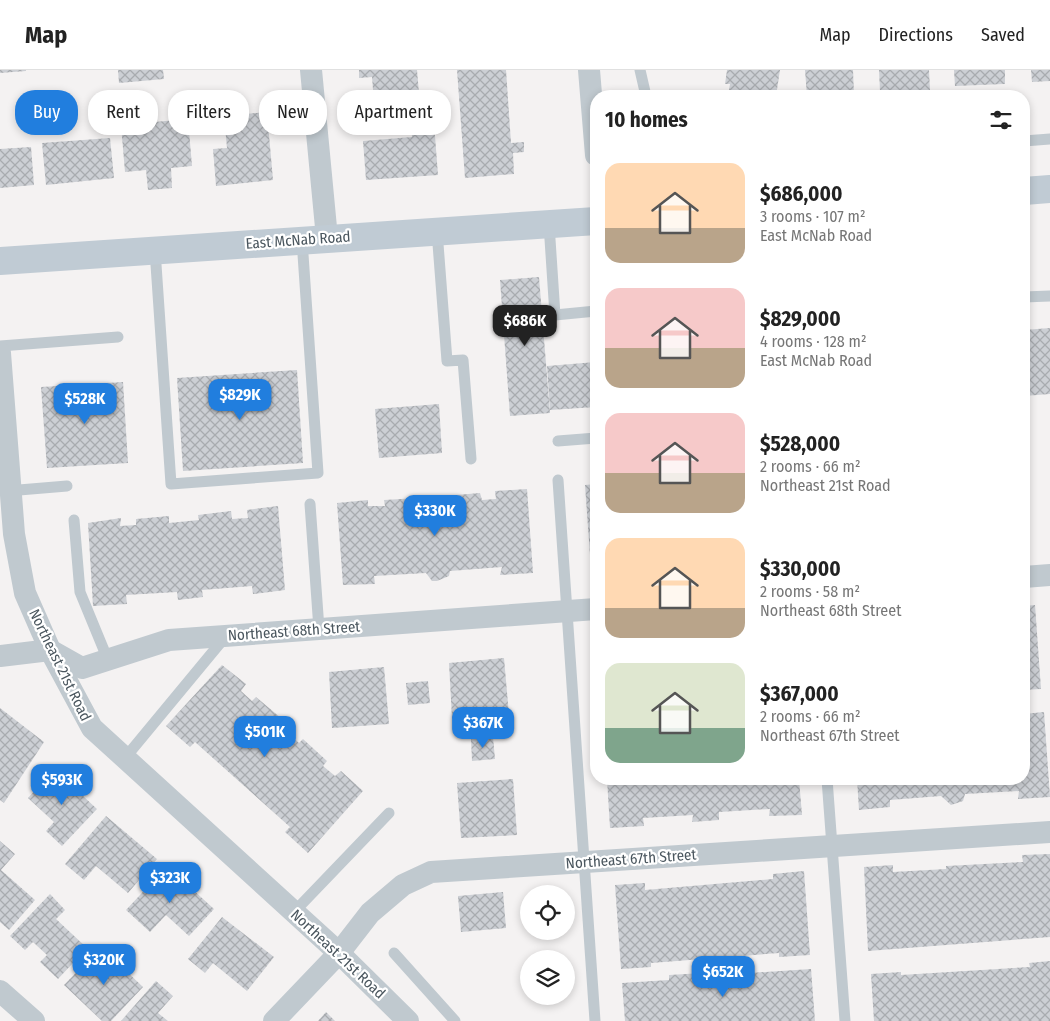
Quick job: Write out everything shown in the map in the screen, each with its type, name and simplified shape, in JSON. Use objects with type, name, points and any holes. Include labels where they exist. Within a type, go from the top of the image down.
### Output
[{"type":"street","points":[[311,70],[314,239]]},
{"type":"street","points":[[590,70],[592,90]]},
{"type":"street","points":[[1030,191],[1050,189]]},
{"type":"street","name":"East McNab Road","points":[[0,261],[590,221]]},
{"type":"street","name":"Northeast 21st Road","points":[[0,353],[5,491],[26,593],[50,650],[92,728],[339,953],[408,1021]]},
{"type":"street","points":[[1030,577],[1050,575]]},
{"type":"street","name":"Northeast 68th Street","points":[[50,650],[82,668],[169,640],[590,609]]},
{"type":"street","points":[[0,656],[50,650]]},
{"type":"street","name":"Northeast 67th Street","points":[[274,1021],[339,953],[370,912],[403,885],[431,872],[1050,832]]},
{"type":"street","points":[[0,991],[34,1021]]},
{"type":"lane","points":[[640,70],[645,90]]},
{"type":"lane","points":[[1030,141],[1050,139]]},
{"type":"lane","points":[[550,224],[555,315],[590,312]]},
{"type":"lane","points":[[437,231],[447,361],[463,360],[471,459]]},
{"type":"lane","points":[[156,250],[171,484],[318,473],[314,239]]},
{"type":"lane","points":[[1030,297],[1050,296]]},
{"type":"lane","points":[[0,346],[118,337]]},
{"type":"lane","points":[[558,441],[590,438]]},
{"type":"lane","points":[[558,480],[595,1021]]},
{"type":"lane","points":[[5,491],[68,486]]},
{"type":"lane","points":[[310,504],[319,629]]},
{"type":"lane","points":[[74,520],[80,592],[108,660]]},
{"type":"lane","points":[[125,758],[226,635]]},
{"type":"lane","points":[[827,785],[845,1021]]},
{"type":"lane","points":[[294,912],[389,813]]},
{"type":"lane","points":[[394,953],[453,1020]]},
{"type":"building","points":[[0,70],[26,70],[26,71],[0,73]]},
{"type":"building","points":[[118,70],[163,70],[164,79],[119,83]]},
{"type":"building","points":[[359,70],[417,70],[419,90],[373,90],[372,77],[359,78]]},
{"type":"building","points":[[457,70],[506,70],[511,143],[524,142],[524,152],[513,153],[514,174],[465,178]]},
{"type":"building","points":[[727,70],[780,70],[777,90],[729,90],[730,84],[725,84]]},
{"type":"building","points":[[805,70],[853,70],[854,90],[807,90]]},
{"type":"building","points":[[879,70],[929,70],[930,90],[880,90]]},
{"type":"building","points":[[954,70],[1005,70],[1005,84],[955,86]]},
{"type":"building","points":[[1031,70],[1050,70],[1050,81],[1032,82]]},
{"type":"building","points":[[259,113],[259,135],[269,135],[273,180],[216,186],[213,149],[227,148],[226,135],[249,135],[249,114]]},
{"type":"building","points":[[168,121],[168,135],[189,135],[192,166],[171,168],[172,188],[148,190],[146,170],[125,172],[122,135],[158,135],[158,122]]},
{"type":"building","points":[[412,135],[435,135],[438,175],[366,180],[363,141],[412,137]]},
{"type":"building","points":[[110,138],[114,178],[46,185],[42,143]]},
{"type":"building","points":[[31,147],[34,185],[0,188],[0,149]]},
{"type":"building","points":[[539,277],[550,413],[510,416],[500,280]]},
{"type":"building","points":[[1050,328],[1050,394],[1030,396],[1030,330]]},
{"type":"building","points":[[590,362],[590,407],[550,410],[547,366]]},
{"type":"building","points":[[297,370],[303,463],[183,471],[177,378]]},
{"type":"building","points":[[123,382],[128,463],[47,468],[41,387]]},
{"type":"building","points":[[439,404],[442,453],[379,458],[375,409]]},
{"type":"building","points":[[585,485],[590,485],[590,555]]},
{"type":"building","points":[[527,489],[533,573],[500,575],[502,567],[450,571],[449,576],[437,581],[432,581],[426,573],[374,576],[375,584],[343,585],[337,503],[368,500],[368,506],[385,506],[384,500],[418,498],[417,505],[444,502],[444,496],[480,493],[482,500],[496,499],[495,491]]},
{"type":"building","points":[[278,506],[285,590],[253,594],[252,586],[202,590],[203,597],[178,600],[177,592],[126,595],[127,604],[93,606],[88,523],[121,518],[120,526],[136,525],[136,519],[169,516],[169,523],[199,520],[198,515],[231,511],[232,519],[248,518],[247,510]]},
{"type":"building","points":[[1030,605],[1035,605],[1041,689],[1030,690]]},
{"type":"building","points":[[504,658],[509,715],[452,719],[449,663]]},
{"type":"building","points":[[222,665],[246,684],[241,691],[252,701],[256,697],[281,718],[277,723],[299,743],[303,739],[327,761],[323,766],[335,776],[341,771],[363,791],[308,853],[285,832],[290,827],[195,742],[190,747],[166,726]]},
{"type":"building","points":[[384,667],[389,724],[332,728],[329,672]]},
{"type":"building","points":[[428,681],[430,703],[408,705],[406,683]]},
{"type":"building","points":[[0,708],[44,742],[4,803],[0,800]]},
{"type":"building","points":[[1044,712],[1050,797],[1018,799],[1019,791],[965,794],[963,801],[951,805],[941,796],[890,800],[890,807],[859,810],[857,785],[1030,785],[1030,713]]},
{"type":"building","points":[[493,737],[495,759],[472,761],[471,739]]},
{"type":"building","points":[[54,769],[97,809],[62,846],[46,831],[54,822],[28,798]]},
{"type":"building","points":[[513,779],[517,835],[461,838],[457,783]]},
{"type":"building","points":[[607,785],[800,785],[802,815],[769,816],[770,809],[719,812],[719,820],[692,822],[693,815],[643,818],[644,826],[610,828]]},
{"type":"building","points":[[106,816],[157,859],[128,893],[96,866],[84,880],[65,864]]},
{"type":"building","points":[[0,841],[15,854],[1,870],[35,900],[9,930],[0,922]]},
{"type":"building","points":[[1050,854],[1050,937],[868,951],[864,867],[893,865],[893,872],[946,869],[946,866],[1023,862],[1022,855]]},
{"type":"building","points":[[167,866],[214,909],[189,936],[166,915],[150,932],[126,910]]},
{"type":"building","points":[[804,871],[810,955],[779,957],[779,953],[651,963],[651,967],[621,969],[615,885],[645,883],[645,890],[773,879],[773,874]]},
{"type":"building","points":[[503,892],[506,928],[461,932],[458,896]]},
{"type":"building","points":[[50,894],[65,910],[56,919],[87,948],[58,979],[40,962],[47,955],[33,942],[25,950],[10,936]]},
{"type":"building","points":[[222,917],[274,957],[247,991],[213,963],[205,973],[188,959]]},
{"type":"building","points":[[101,947],[143,987],[111,1021],[102,1021],[64,985]]},
{"type":"building","points":[[1050,961],[1050,1021],[874,1021],[871,974],[901,972],[901,975],[1030,967],[1029,963]]},
{"type":"building","points":[[811,969],[815,1021],[625,1021],[622,983],[669,980],[669,975],[703,973],[703,976]]},
{"type":"building","points":[[156,981],[173,996],[158,1013],[168,1021],[121,1021]]},
{"type":"building","points":[[326,1012],[335,1021],[318,1021]]}]
